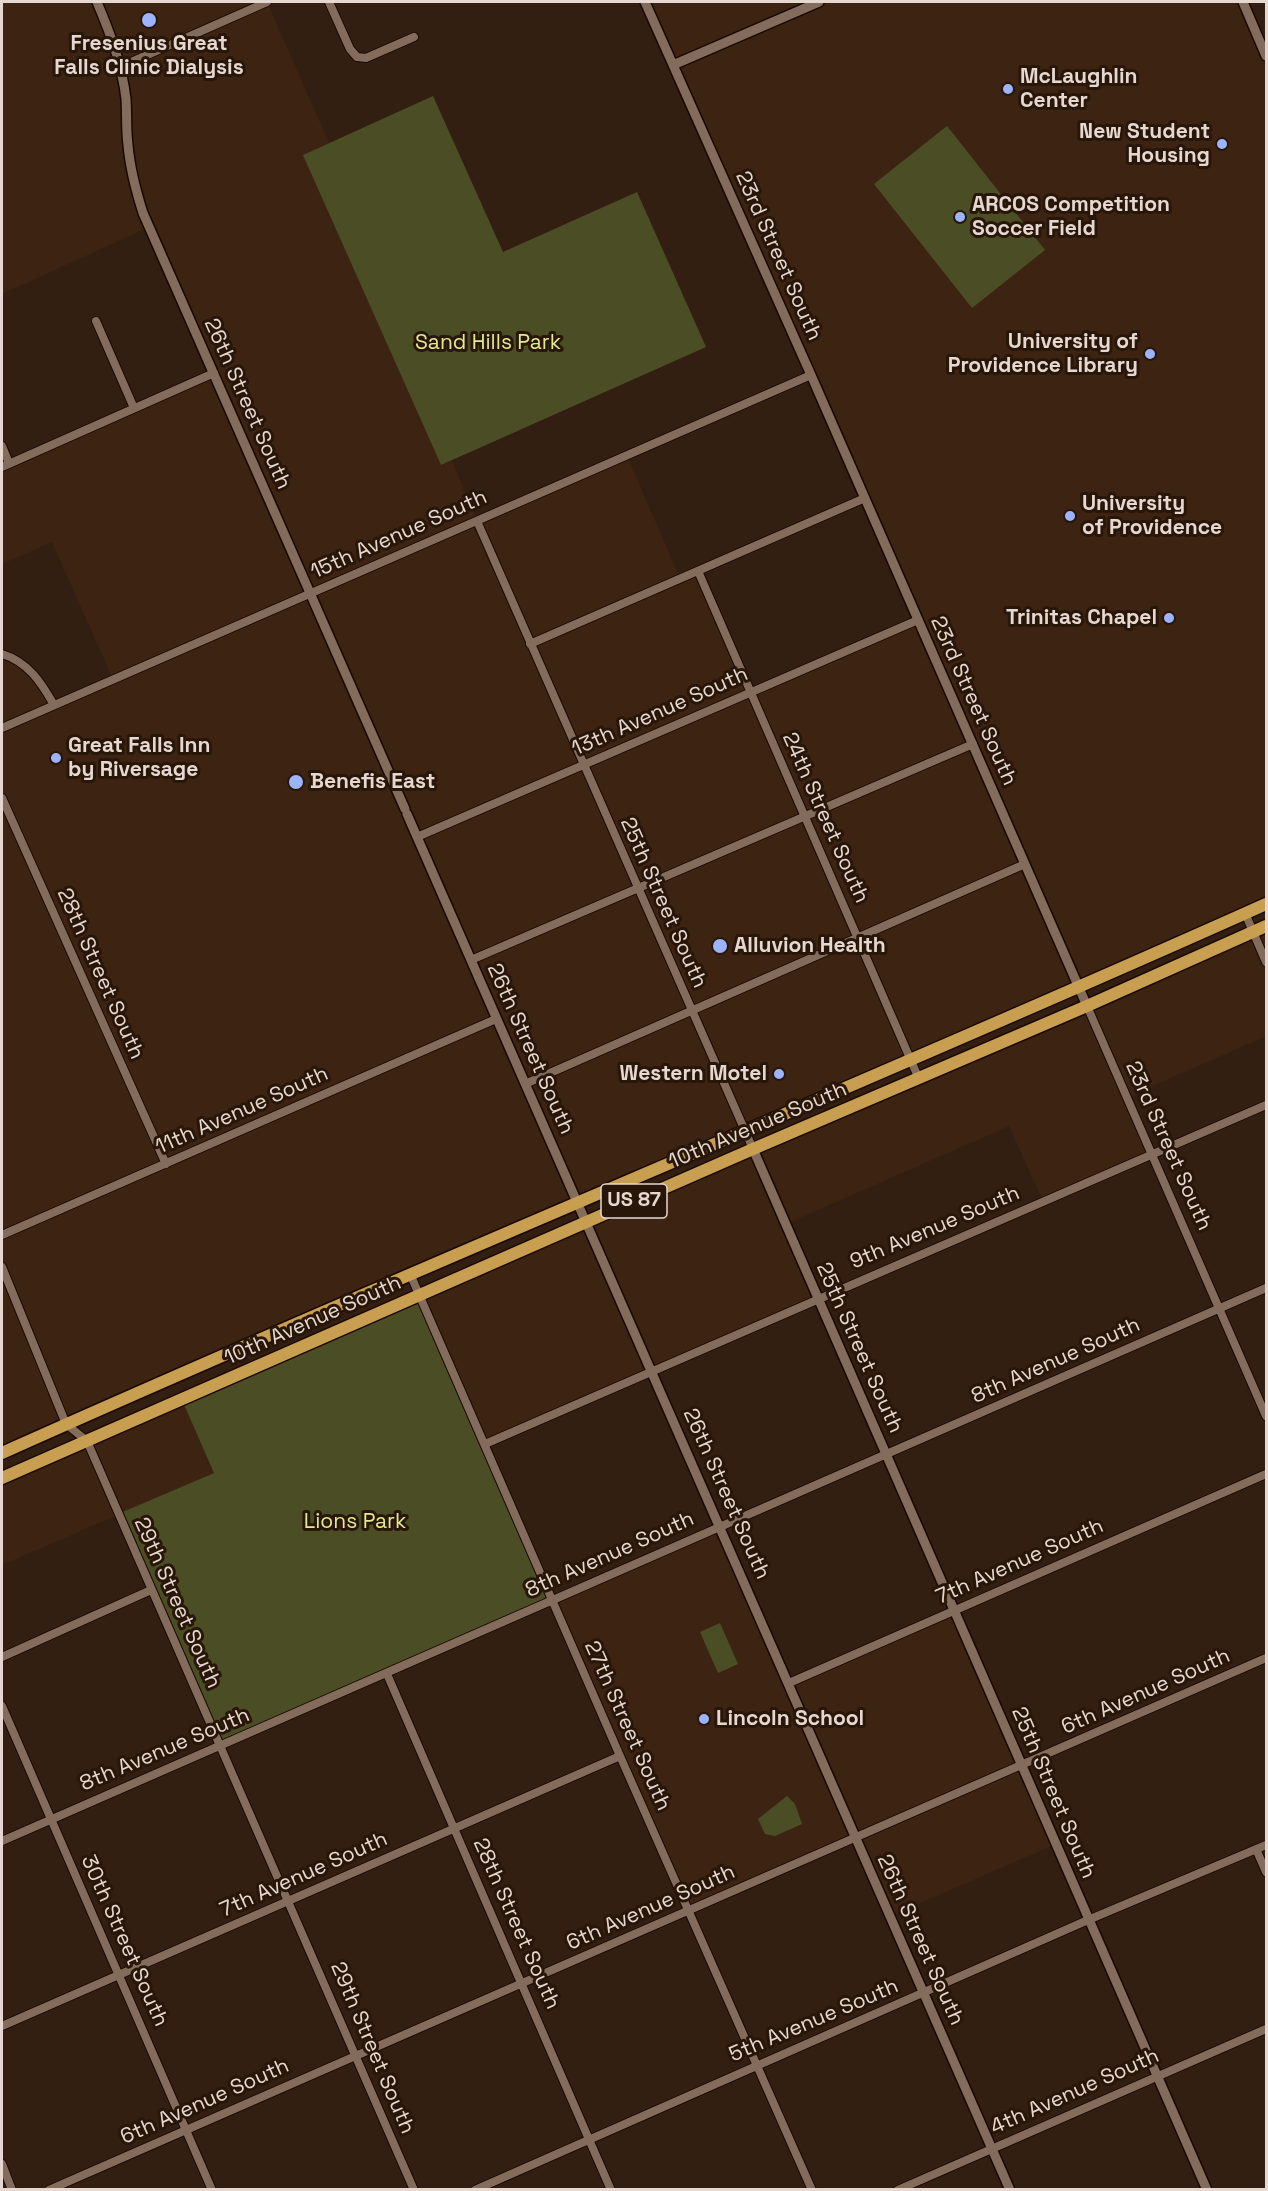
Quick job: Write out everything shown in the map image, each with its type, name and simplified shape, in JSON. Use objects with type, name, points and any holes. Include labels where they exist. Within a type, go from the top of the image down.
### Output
[{"type":"highway","name":"10th Avenue South","points":[[2,1453],[576,1202],[911,1060],[1266,903]]},
{"type":"highway","name":"10th Avenue South","points":[[2,1478],[1266,926]]},
{"type":"street","name":"26th Street South","points":[[97,2],[113,41],[120,67],[126,98],[128,145],[143,213],[1010,2190]]},
{"type":"street","points":[[120,67],[267,2]]},
{"type":"street","points":[[329,2],[350,49],[357,57],[366,58],[414,37]]},
{"type":"street","name":"23rd Street South","points":[[645,2],[1221,1308],[1266,1416]]},
{"type":"street","points":[[673,65],[819,2]]},
{"type":"street","points":[[1243,2],[1266,56]]},
{"type":"street","points":[[96,321],[134,408]]},
{"type":"street","points":[[2,446],[5,465],[214,373]]},
{"type":"street","name":"15th Avenue South","points":[[2,728],[811,375]]},
{"type":"street","points":[[530,644],[865,498]]},
{"type":"street","name":"25th Street South","points":[[477,521],[1207,2190]]},
{"type":"street","name":"24th Street South","points":[[698,571],[919,1079]]},
{"type":"street","name":"13th Avenue South","points":[[417,837],[918,620]]},
{"type":"street","points":[[2,654],[12,658],[41,681],[54,705]]},
{"type":"street","points":[[471,960],[973,744]]},
{"type":"street","name":"28th Street South","points":[[2,798],[166,1164]]},
{"type":"street","points":[[525,1084],[1025,864]]},
{"type":"street","points":[[1245,913],[1266,962]]},
{"type":"street","name":"11th Avenue South","points":[[2,1235],[496,1019]]},
{"type":"street","name":"9th Avenue South","points":[[485,1444],[1266,1104]]},
{"type":"street","name":"29th Street South","points":[[2,1268],[66,1424],[87,1441],[414,2190]]},
{"type":"street","name":"27th Street South","points":[[411,1276],[812,2190]]},
{"type":"street","name":"8th Avenue South","points":[[2,1841],[1266,1288]]},
{"type":"street","name":"7th Avenue South","points":[[789,1683],[1266,1474]]},
{"type":"street","points":[[2,1657],[151,1590]]},
{"type":"street","name":"6th Avenue South","points":[[50,2190],[1266,1658]]},
{"type":"street","name":"28th Street South","points":[[387,1674],[611,2190]]},
{"type":"street","name":"30th Street South","points":[[2,1706],[212,2190]]},
{"type":"street","name":"7th Avenue South","points":[[2,2026],[620,1756]]},
{"type":"street","name":"5th Avenue South","points":[[475,2190],[1088,1920],[1266,1845]]},
{"type":"street","points":[[1256,1849],[1266,1872]]},
{"type":"street","name":"4th Avenue South","points":[[898,2190],[1266,2029]]},
{"type":"street","points":[[2,2164],[12,2190]]},
{"type":"shaded area","points":[[2,2],[267,2],[329,143],[304,155],[441,465],[452,461],[477,520],[627,456],[680,578],[698,571],[751,691],[918,620],[645,2],[1243,2],[1266,55],[1266,904],[2,1453],[2,654],[27,668],[54,705],[113,679],[52,542],[2,564],[2,467],[214,373],[149,227],[2,294]]},
{"type":"shaded area","points":[[1266,926],[1266,1036],[1141,1091],[1128,1100],[1152,1153],[1043,1201],[1009,1126],[786,1224],[818,1299],[485,1444],[420,1295]]},
{"type":"shaded area","points":[[182,1400],[214,1473],[2,1565],[2,1478]]},
{"type":"shaded area","points":[[720,1527],[788,1683],[954,1611],[1056,1844],[890,1916],[856,1838],[688,1911],[554,1600]]},
{"type":"green space","name":"Sand Hills Park","points":[[433,96],[503,252],[637,192],[706,347],[441,465],[303,155]]},
{"type":"green space","name":"ARCOS Competition Soccer Field","points":[[947,126],[1045,250],[972,308],[874,184]]},
{"type":"green space","name":"Lions Park","points":[[420,1295],[554,1600],[220,1746],[118,1514],[214,1473],[182,1400]]},
{"type":"green space","points":[[720,1623],[738,1664],[718,1673],[700,1632]]},
{"type":"green space","points":[[787,1796],[795,1804],[802,1824],[775,1836],[765,1834],[758,1819]]},
{"type":"place","name":"Fresenius Great Falls Clinic Dialysis","points":[[149,20]]},
{"type":"place","name":"McLaughlin Center","points":[[1008,89]]},
{"type":"place","name":"New Student Housing","points":[[1222,144]]},
{"type":"place","name":"ARCOS Competition Soccer Field","points":[[960,217]]},
{"type":"place","name":"University of Providence Library","points":[[1150,354]]},
{"type":"place","name":"University of Providence","points":[[1070,516]]},
{"type":"place","name":"Trinitas Chapel","points":[[1169,618]]},
{"type":"place","name":"Great Falls Inn by Riversage","points":[[56,758]]},
{"type":"place","name":"Benefis East","points":[[296,782]]},
{"type":"place","name":"Alluvion Health","points":[[720,946]]},
{"type":"place","name":"Western Motel","points":[[779,1074]]},
{"type":"place","name":"Lincoln School","points":[[704,1719]]}]
